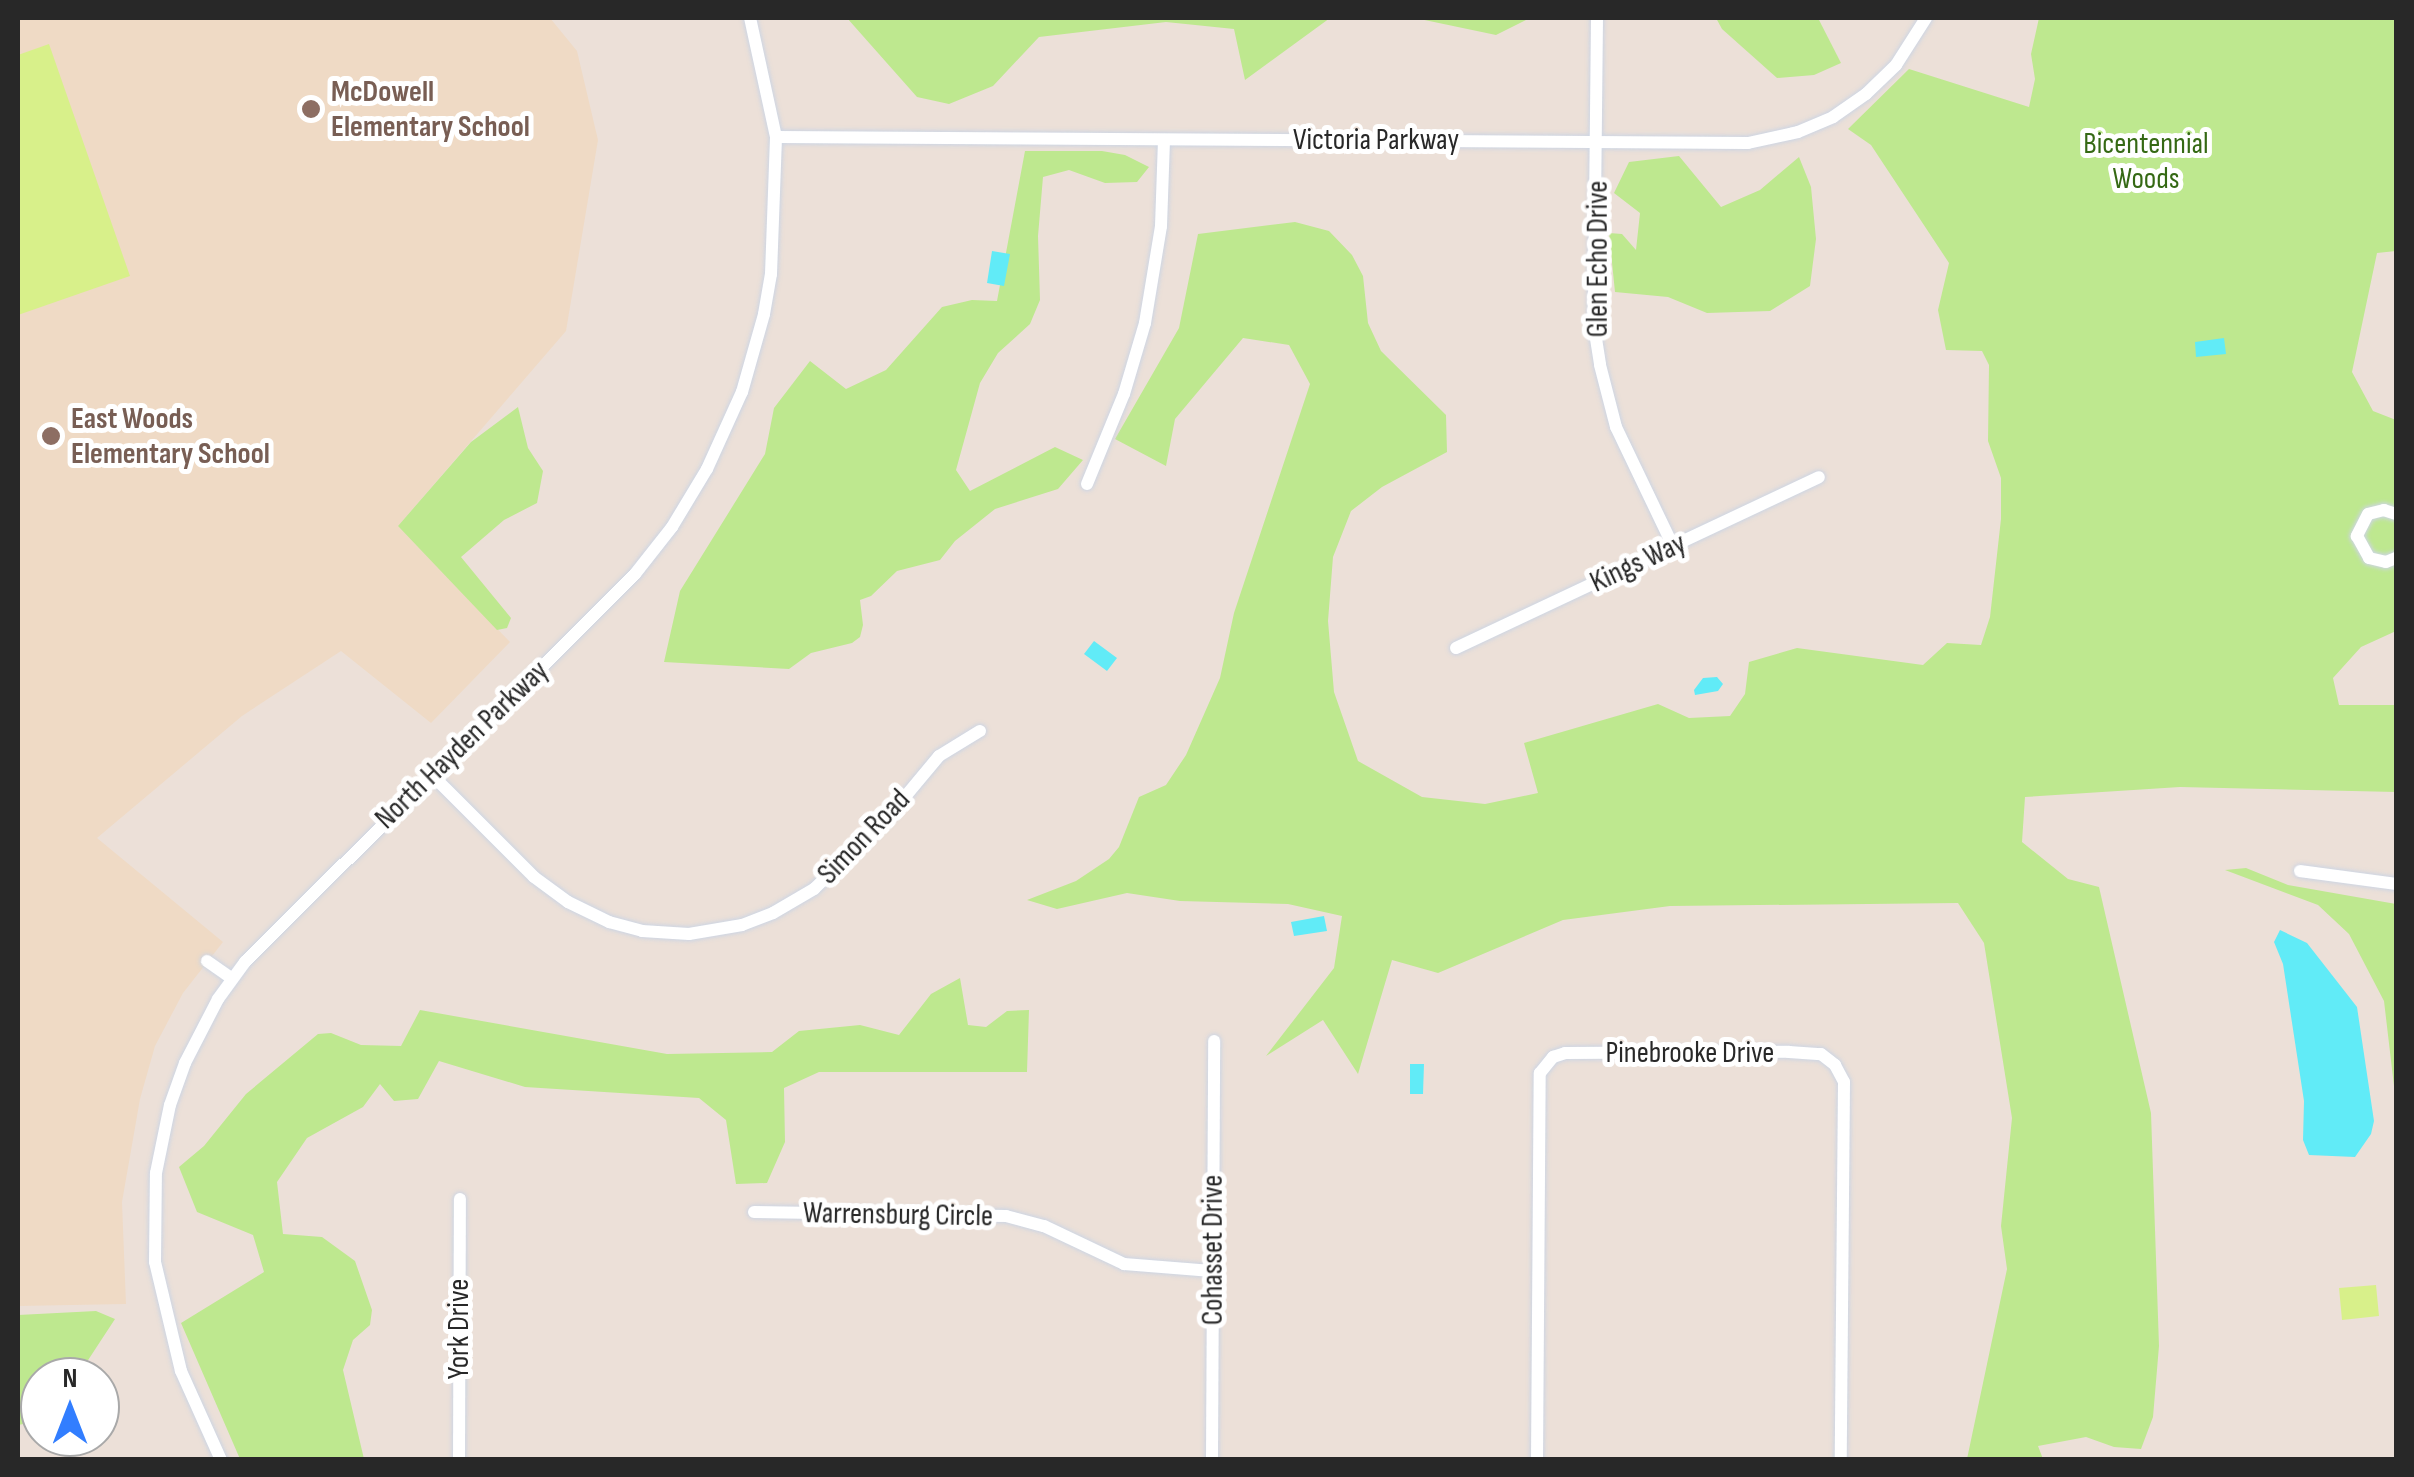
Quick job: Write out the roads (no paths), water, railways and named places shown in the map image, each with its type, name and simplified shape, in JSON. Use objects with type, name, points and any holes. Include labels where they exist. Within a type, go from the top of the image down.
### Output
[{"type":"street","name":"North Hayden Parkway","points":[[221,1460],[170,1338],[155,1262],[154,1192],[179,1081],[231,978],[289,915],[635,574],[672,527],[707,469],[742,392],[764,314],[776,138],[750,18]]},
{"type":"street","name":"Glen Echo Drive","points":[[1597,18],[1594,326],[1616,427],[1673,546]]},
{"type":"street","name":"Victoria Parkway","points":[[776,138],[1748,143],[1798,132],[1866,94],[1896,65],[1926,18]]},
{"type":"street","points":[[1087,484],[1124,394],[1145,323],[1161,226],[1164,141]]},
{"type":"street","name":"Kings Way","points":[[1456,648],[1819,477]]},
{"type":"street","points":[[2396,514],[2384,510],[2368,514],[2357,536],[2369,558],[2386,562],[2396,558]]},
{"type":"street","name":"Simon Road","points":[[432,776],[534,877],[568,902],[608,922],[642,931],[688,934],[758,919],[814,889],[889,816],[940,756],[980,731]]},
{"type":"street","points":[[2300,871],[2396,884]]},
{"type":"street","points":[[206,961],[231,978]]},
{"type":"street","name":"Cohasset Drive","points":[[1212,1460],[1214,1041]]},
{"type":"street","name":"Pinebrooke Drive","points":[[1536,1460],[1540,1072],[1554,1057],[1565,1053],[1789,1052],[1821,1054],[1835,1065],[1844,1082],[1841,1460]]},
{"type":"street","name":"York Drive","points":[[459,1460],[460,1200]]},
{"type":"street","name":"Warrensburg Circle","points":[[754,1212],[1006,1216],[1044,1226],[1124,1264],[1157,1270],[1212,1271]]},
{"type":"water","points":[[992,251],[1010,254],[1004,286],[987,283]]},
{"type":"water","points":[[2224,338],[2226,354],[2196,357],[2195,342]]},
{"type":"water","points":[[1094,641],[1117,658],[1107,671],[1084,654]]},
{"type":"water","points":[[1717,677],[1723,684],[1718,691],[1695,695],[1694,690],[1703,678]]},
{"type":"water","points":[[1324,916],[1327,931],[1294,936],[1291,922]]},
{"type":"water","points":[[2280,930],[2307,943],[2357,1007],[2374,1121],[2371,1134],[2355,1157],[2309,1155],[2303,1140],[2304,1101],[2283,964],[2274,942]]},
{"type":"water","points":[[1410,1064],[1424,1064],[1423,1094],[1410,1094]]},
{"type":"place","name":"McDowell Elementary School","points":[[311,109]]},
{"type":"place","name":"East Woods Elementary School","points":[[51,436]]},
{"type":"park label","name":"Bicentennial Woods","points":[[2146,161]]}]
